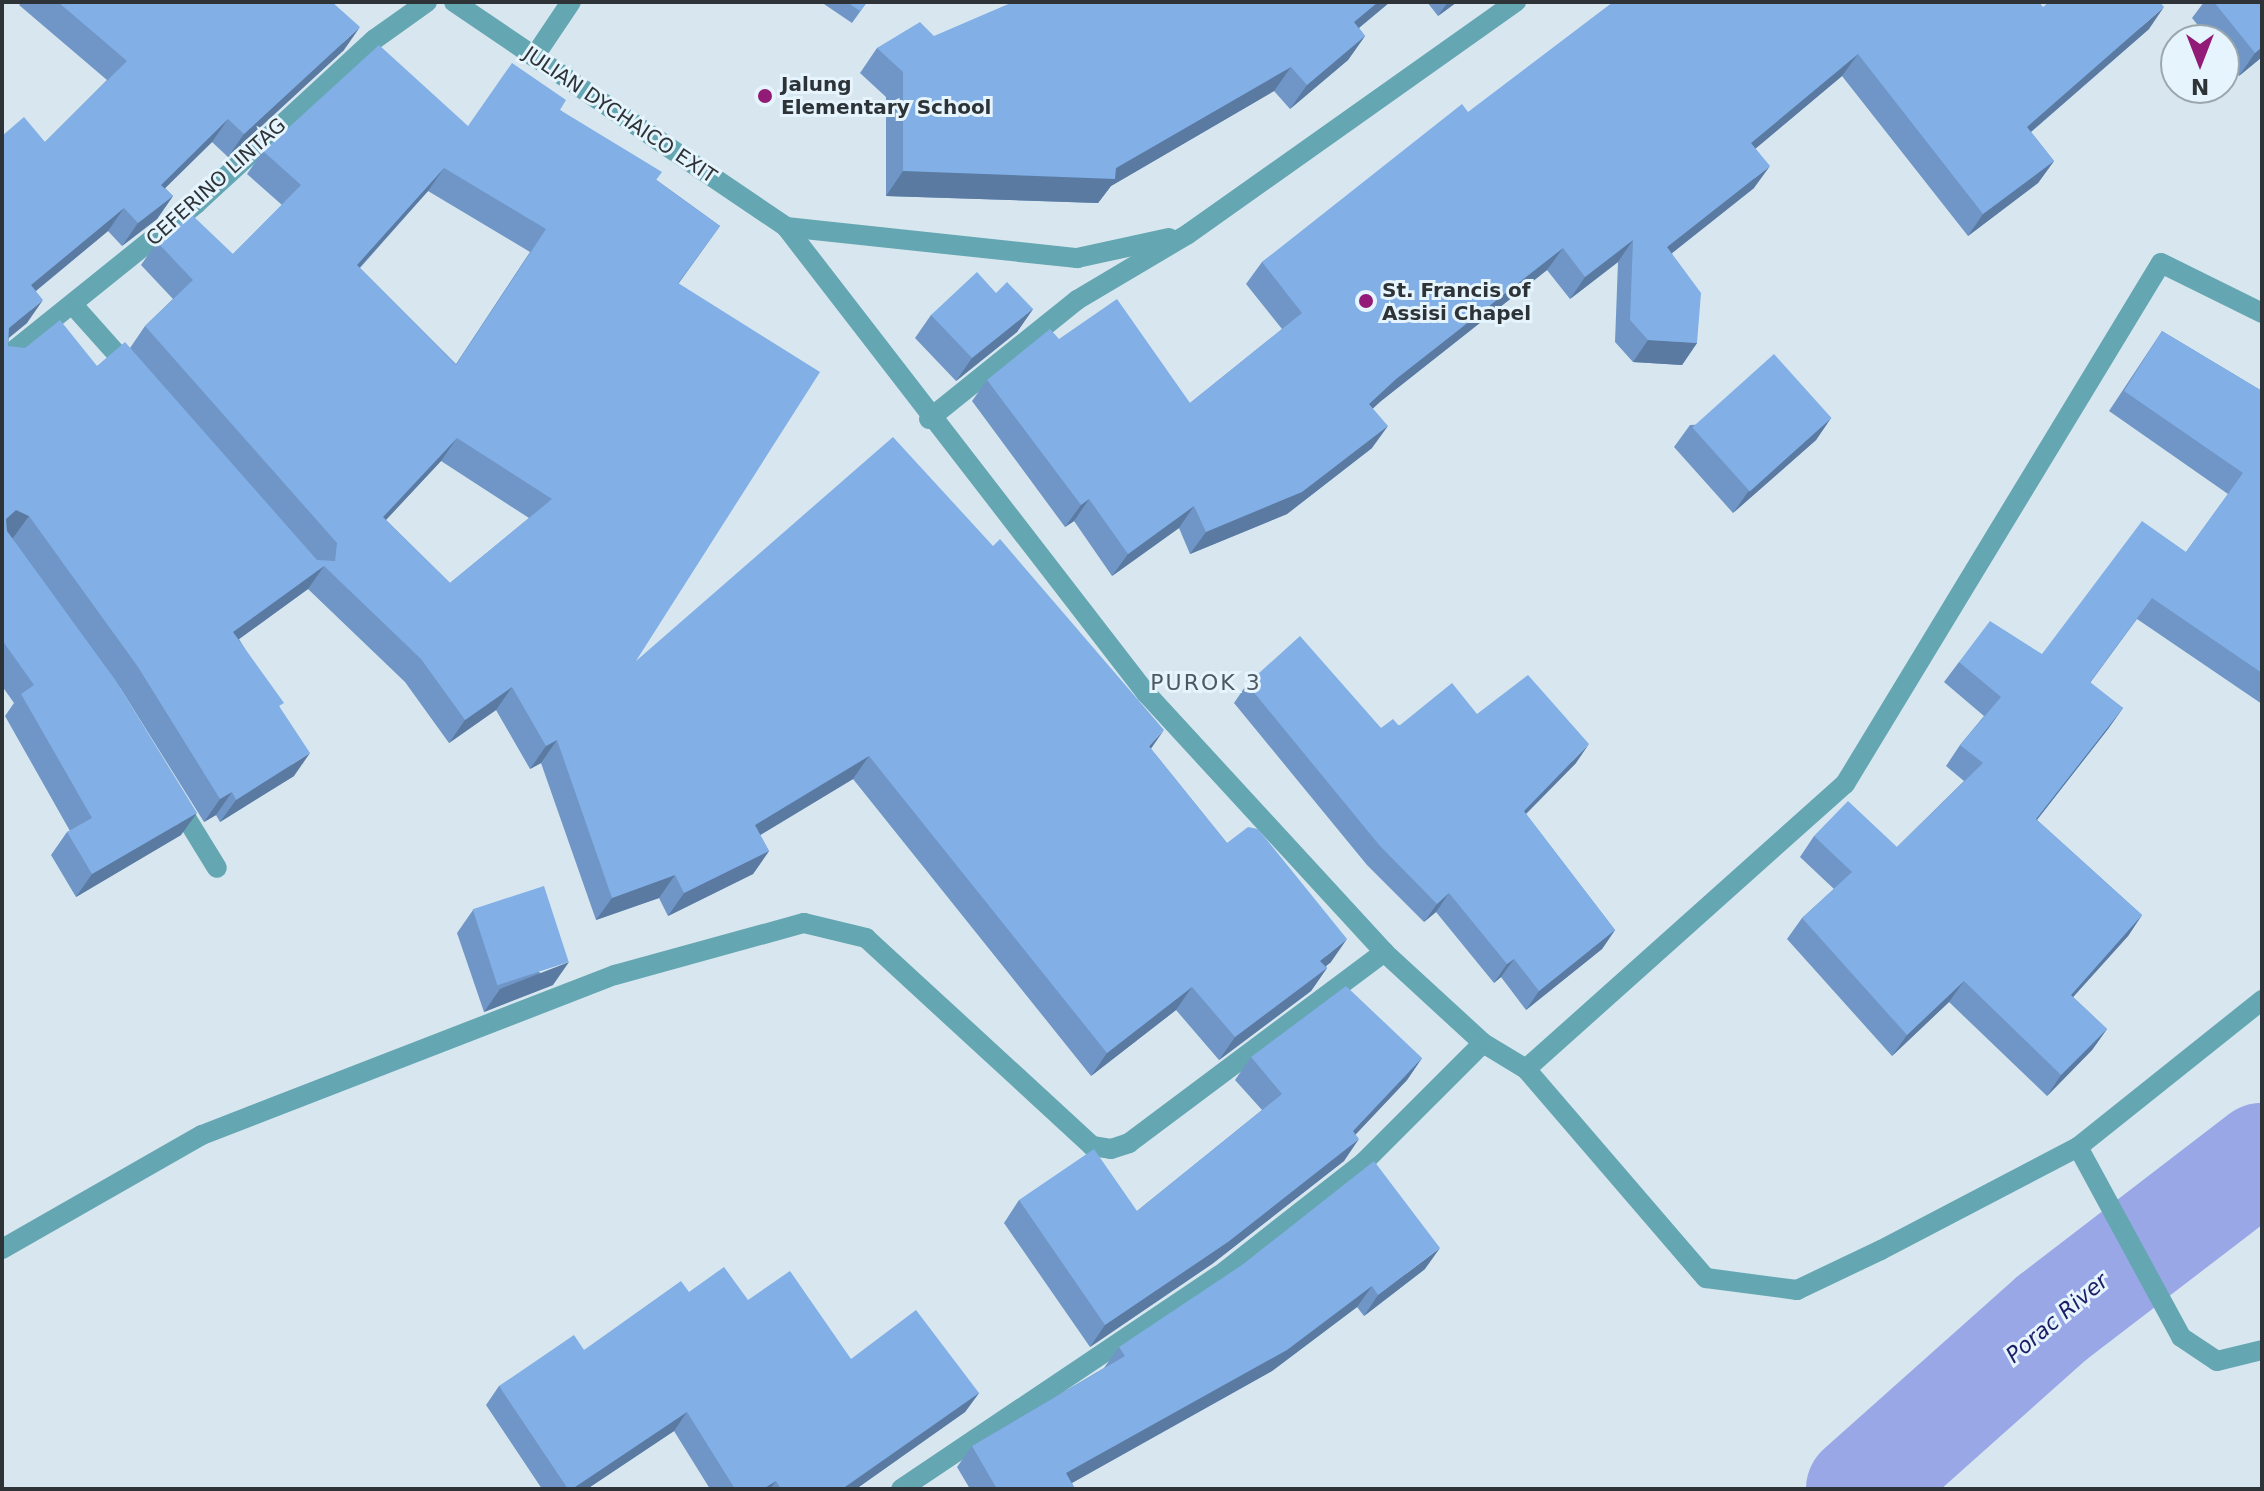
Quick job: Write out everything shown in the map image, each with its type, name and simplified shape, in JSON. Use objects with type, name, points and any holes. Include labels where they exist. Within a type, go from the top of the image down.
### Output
[{"type":"street","name":"CEFERINO LINTAG","points":[[2,360],[73,305],[427,2]]},
{"type":"street","name":"JULIAN DYCHAICO EXIT","points":[[454,2],[786,227]]},
{"type":"street","points":[[534,57],[571,2]]},
{"type":"street","points":[[929,419],[1077,300],[1188,234],[1516,2]]},
{"type":"street","points":[[786,227],[1077,258],[1188,234]]},
{"type":"street","points":[[786,227],[929,419],[1146,693],[1384,952],[1483,1043],[1526,1069],[1706,1278],[1742,1287],[1797,1290],[2078,1147],[2262,1000]]},
{"type":"street","points":[[1526,1069],[1845,784],[2161,263],[2262,313]]},
{"type":"street","points":[[73,305],[146,387]]},
{"type":"street","points":[[168,789],[217,868]]},
{"type":"street","points":[[2,1249],[202,1135],[615,975],[804,923],[866,938],[1092,1146],[1111,1149],[1129,1143],[1384,952]]},
{"type":"street","points":[[901,1489],[1220,1275],[1364,1162],[1483,1043]]},
{"type":"street","points":[[2078,1147],[2123,1222],[2181,1337],[2217,1361],[2262,1350]]},
{"type":"building","points":[[58,2],[332,2],[360,27],[244,134],[228,119],[161,185],[173,196],[138,223],[124,208],[31,285],[43,300],[9,328],[8,346],[25,348],[60,320],[97,366],[125,342],[317,560],[335,561],[337,543],[145,326],[193,280],[157,242],[191,214],[233,254],[301,185],[263,151],[379,45],[468,126],[512,63],[566,100],[560,110],[662,172],[656,180],[720,226],[678,283],[820,372],[636,661],[893,437],[993,546],[1000,539],[1164,730],[1149,746],[1227,843],[1248,827],[1258,829],[1347,939],[1320,961],[1327,968],[1235,1037],[1192,987],[1107,1053],[869,756],[755,825],[769,851],[684,893],[675,875],[612,898],[557,740],[546,746],[512,687],[465,720],[421,659],[324,566],[233,632],[284,703],[279,706],[310,753],[236,800],[232,792],[220,799],[138,667],[29,516],[16,510],[6,519],[7,531],[116,681],[197,813],[92,874],[67,832],[92,818],[21,694],[34,685],[2,640],[2,136],[24,117],[45,142],[127,61]],"holes":[[[444,168],[546,229],[456,365],[357,265]],[[457,438],[552,499],[450,583],[383,517]]]},
{"type":"building","points":[[847,2],[867,2],[860,11]]},
{"type":"building","points":[[1013,2],[1378,2],[1354,22],[1365,36],[1307,85],[1291,67],[1116,168],[1115,179],[903,171],[903,72],[877,48],[920,22],[934,36]]},
{"type":"building","points":[[1613,2],[2039,2],[2043,7],[2049,2],[2160,2],[2164,7],[2027,127],[2054,161],[1983,214],[1858,54],[1751,143],[1770,166],[1667,247],[1701,293],[1697,343],[1648,340],[1630,320],[1633,240],[1585,277],[1563,248],[1396,379],[1369,404],[1388,426],[1302,492],[1206,532],[1194,506],[1128,554],[1089,499],[1081,505],[987,380],[1050,329],[1059,339],[1117,299],[1190,403],[1302,313],[1262,262],[1462,104],[1468,112]]},
{"type":"building","points":[[2214,2],[2262,2],[2262,47],[2255,53],[2240,34],[2240,24],[2232,24]]},
{"type":"building","points":[[977,272],[996,293],[1007,282],[1033,309],[972,358],[931,315]]},
{"type":"building","points":[[2162,331],[2262,391],[2262,673],[2152,598],[2090,682],[2123,708],[2036,819],[2142,915],[2071,995],[2107,1029],[2061,1075],[1964,981],[1907,1035],[1802,918],[1852,872],[1814,836],[1848,801],[1897,847],[1983,763],[1960,745],[2001,697],[1959,662],[1990,621],[2042,654],[2142,521],[2186,552],[2243,473],[2124,391]]},
{"type":"building","points":[[1774,354],[1832,418],[1750,492],[1692,428]]},
{"type":"building","points":[[1300,636],[1381,728],[1393,719],[1399,726],[1452,683],[1477,714],[1528,675],[1589,744],[1524,811],[1615,930],[1539,991],[1514,959],[1507,964],[1449,893],[1437,904],[1380,846],[1247,684]]},
{"type":"building","points":[[544,886],[569,962],[497,985],[473,909]]},
{"type":"building","points":[[1346,986],[1422,1058],[1353,1131],[1359,1139],[1228,1242],[1105,1325],[1019,1200],[1094,1149],[1137,1211],[1282,1094],[1251,1057]]},
{"type":"building","points":[[1374,1161],[1440,1248],[1378,1295],[1372,1286],[1287,1350],[1066,1473],[1075,1489],[997,1489],[972,1446],[1125,1356],[1119,1347],[1242,1265]]},
{"type":"building","points":[[724,1267],[748,1300],[790,1271],[851,1359],[916,1310],[979,1393],[842,1489],[781,1489],[776,1481],[763,1489],[735,1489],[687,1412],[568,1489],[499,1386],[574,1335],[584,1350],[681,1281],[689,1292]]},
{"type":"waterway","name":"Porac River","points":[[1860,1489],[2052,1318],[2262,1157]]},
{"type":"place","name":"Jalung Elementary School","points":[[765,96]]},
{"type":"place","name":"St. Francis of Assisi Chapel","points":[[1366,301]]},
{"type":"district","name":"PUROK 3","points":[[1206,683]]}]
